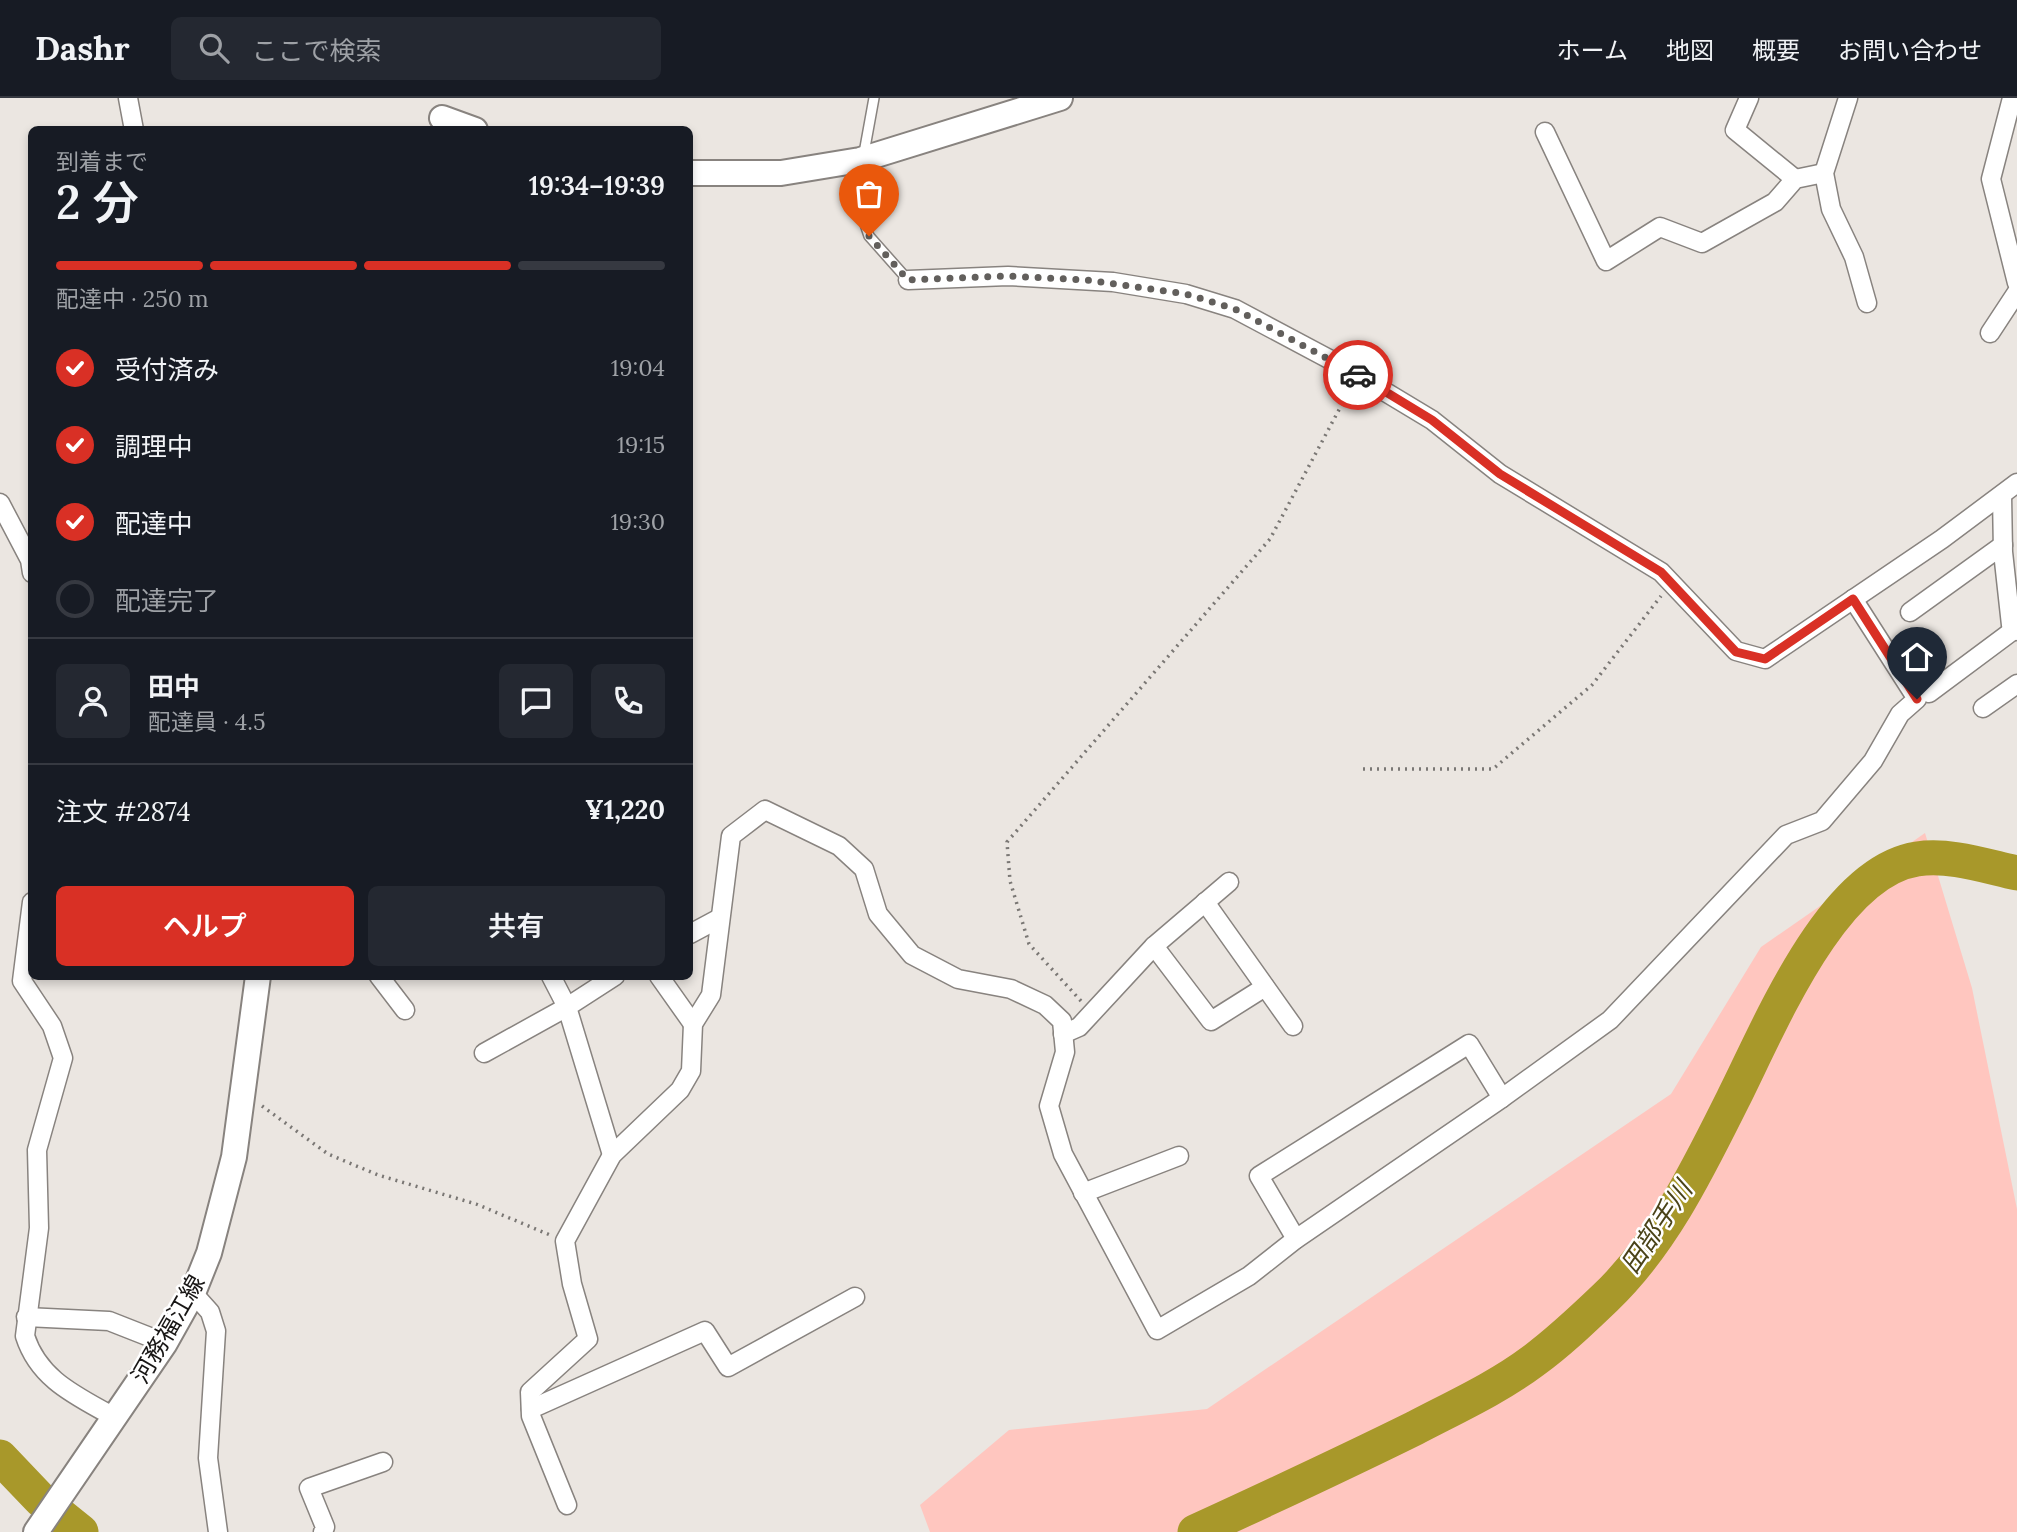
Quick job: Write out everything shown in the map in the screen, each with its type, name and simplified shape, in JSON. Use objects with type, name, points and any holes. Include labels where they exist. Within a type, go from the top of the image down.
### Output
[{"type":"main road","points":[[693,173],[780,173],[860,160],[1060,98]]},
{"type":"main road","points":[[443,115],[466,126]]},
{"type":"main road","name":"河務福江線","points":[[36,1532],[165,1343],[193,1293],[219,1223],[234,1157],[257,980]]},
{"type":"street","points":[[128,98],[133,126]]},
{"type":"street","points":[[1749,98],[1735,130],[1795,179]]},
{"type":"street","points":[[1848,98],[1824,173],[1831,209],[1854,257],[1867,303]]},
{"type":"street","points":[[2012,98],[1991,179],[2017,282]]},
{"type":"street","points":[[1545,132],[1606,261],[1660,227],[1702,243],[1775,202],[1795,179],[1824,173]]},
{"type":"street","points":[[908,280],[1008,276],[1113,282],[1186,294],[1235,309],[1357,375],[1432,420],[1500,474],[1661,572],[1736,652],[1765,659],[2017,483]]},
{"type":"street","points":[[1990,333],[2017,292]]},
{"type":"street","points":[[1929,693],[2016,630],[2011,625],[2003,545],[2002,495]]},
{"type":"street","points":[[0,503],[28,556]]},
{"type":"street","points":[[1910,612],[2003,545]]},
{"type":"street","points":[[567,1505],[531,1409],[530,1392],[588,1339],[565,1241],[612,1155],[680,1090],[691,1071],[693,1024],[710,995],[731,836],[765,810],[839,846],[864,869],[878,914],[912,955],[958,979],[1011,989],[1045,1005],[1062,1021],[1065,1052],[1049,1106],[1063,1154],[1157,1330],[1249,1276],[1296,1239],[1502,1098],[1609,1020],[1786,835],[1822,821],[1874,761],[1900,714],[1917,699],[1853,599]]},
{"type":"street","points":[[1983,708],[2017,684]]},
{"type":"street","points":[[1063,1034],[1079,1027],[1154,946],[1229,882]]},
{"type":"street","points":[[1205,902],[1293,1026]]},
{"type":"street","points":[[693,932],[718,919]]},
{"type":"street","points":[[28,934],[22,981],[52,1026],[63,1058],[37,1150],[39,1228],[25,1336],[30,1351],[43,1370],[56,1383],[110,1423]]},
{"type":"street","points":[[1154,946],[1211,1021],[1265,987]]},
{"type":"street","points":[[382,980],[405,1010]]},
{"type":"street","points":[[553,980],[567,1007],[612,1155]]},
{"type":"street","points":[[484,1053],[567,1007],[609,980]]},
{"type":"street","points":[[662,980],[693,1024]]},
{"type":"street","points":[[1296,1239],[1259,1176],[1469,1044],[1502,1098]]},
{"type":"street","points":[[1083,1193],[1179,1156]]},
{"type":"street","points":[[193,1293],[211,1312],[216,1331],[208,1458],[218,1532]]},
{"type":"street","points":[[531,1409],[705,1331],[729,1367],[855,1297]]},
{"type":"street","points":[[26,1317],[109,1321],[165,1343]]},
{"type":"street","points":[[323,1532],[325,1527],[309,1488],[383,1462]]},
{"type":"lane","points":[[874,98],[860,160],[856,197],[869,236],[908,280]]},
{"type":"path","points":[[1092,1013],[1029,944],[1010,881],[1007,842],[1270,539],[1357,375]]},
{"type":"path","points":[[1363,769],[1493,769],[1592,685],[1671,583]]},
{"type":"path","points":[[242,1096],[253,1100],[328,1154],[378,1175],[476,1204],[565,1241]]},
{"type":"shaded area","points":[[1925,833],[1972,988],[2017,1209],[2017,1532],[930,1532],[920,1505],[1009,1430],[1207,1409],[1671,1094],[1761,947]]},
{"type":"waterway","name":"田部手川","points":[[1195,1532],[1388,1441],[1490,1389],[1543,1354],[1605,1298],[1644,1254],[1678,1204],[1784,996],[1830,922],[1857,892],[1886,870],[1917,859],[1955,859],[2017,873]]},
{"type":"waterway","name":"田部手川","points":[[0,1457],[40,1499],[81,1532]]},
{"type":"way so far","points":[[869,236],[908,280],[1008,276],[1113,282],[1186,294],[1235,309],[1358,375]]},
{"type":"route","points":[[1358,375],[1432,420],[1500,474],[1661,572],[1736,652],[1765,659],[1853,599],[1917,699]]}]
